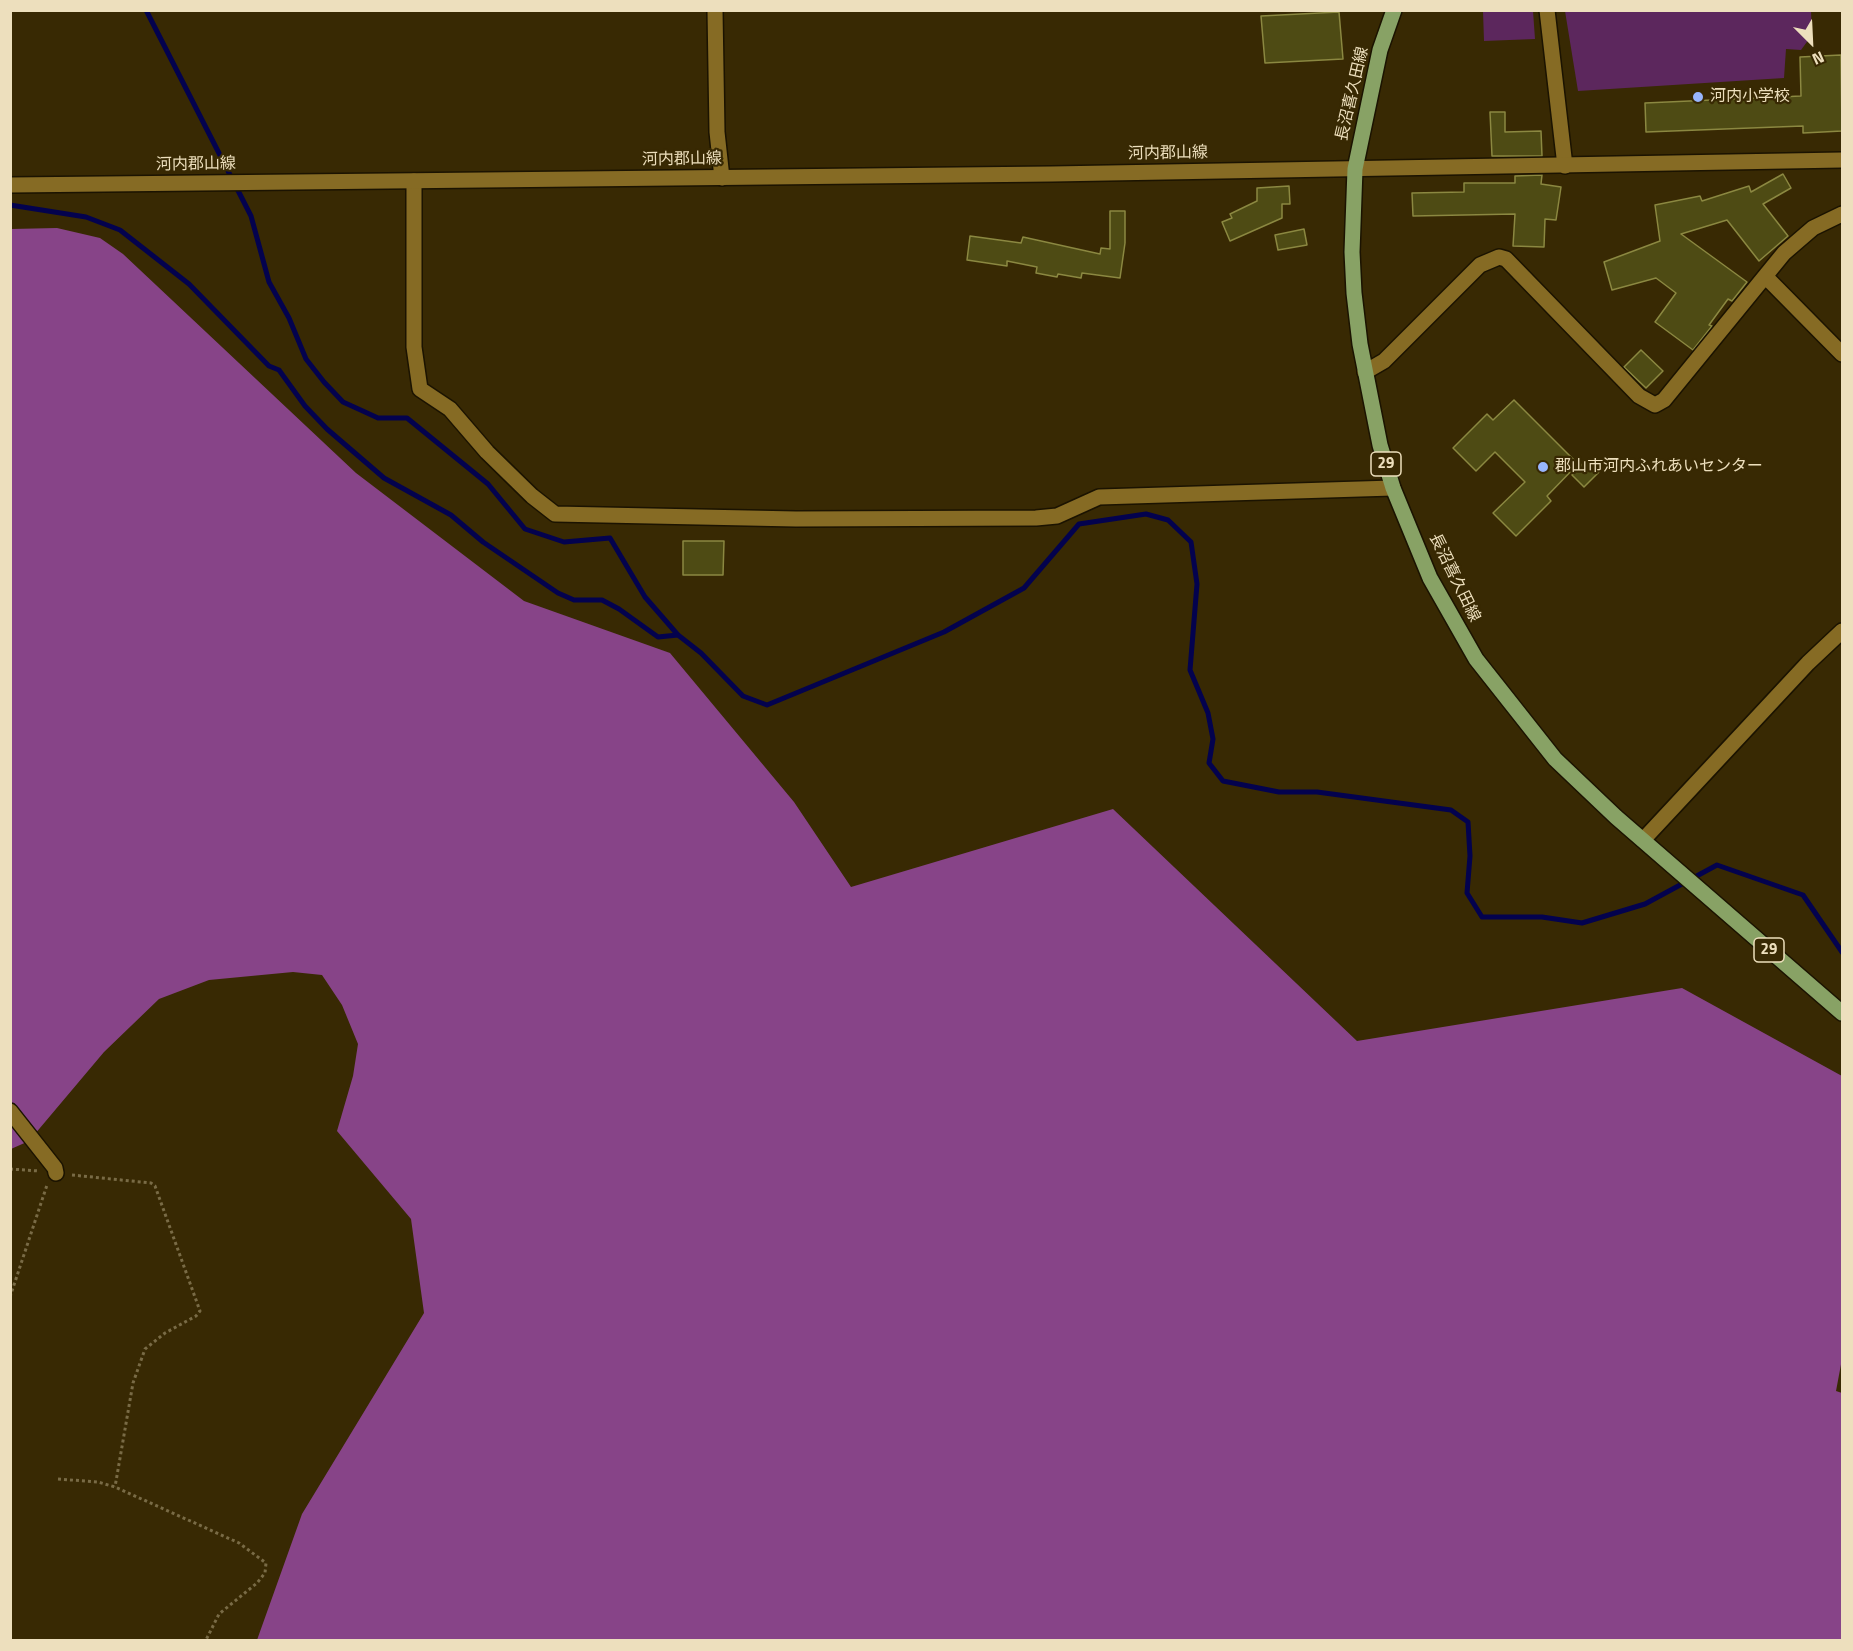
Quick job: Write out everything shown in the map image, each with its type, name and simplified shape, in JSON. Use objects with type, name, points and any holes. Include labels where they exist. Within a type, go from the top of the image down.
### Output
[{"type":"main road","name":"長沼喜久田線","points":[[1394,10],[1380,50],[1355,169],[1352,252],[1354,293],[1365,372],[1380,445],[1393,488],[1430,578],[1476,659],[1555,759],[1643,840],[1842,1013]]},
{"type":"street","points":[[715,10],[717,132],[722,178]]},
{"type":"street","points":[[1547,10],[1565,166]]},
{"type":"street","name":"河内郡山線","points":[[10,184],[722,178],[1842,160]]},
{"type":"street","points":[[414,182],[414,347],[420,389],[450,409],[487,452],[538,501],[555,514],[796,519],[1036,518],[1057,516],[1100,497],[1393,488]]},
{"type":"street","points":[[1365,372],[1384,362],[1480,265],[1499,257],[1506,260],[1639,396],[1655,405],[1664,400],[1784,253],[1813,228],[1842,214]]},
{"type":"street","points":[[1766,277],[1842,354]]},
{"type":"street","points":[[1643,840],[1842,631]]},
{"type":"street","points":[[10,1111],[55,1168],[53,1173]]},
{"type":"path","points":[[10,1168],[151,1183],[155,1186],[200,1311],[196,1316],[165,1333],[145,1349],[133,1383],[115,1487]]},
{"type":"path","points":[[10,1297],[53,1173]]},
{"type":"path","points":[[58,1479],[98,1482],[115,1487],[239,1543],[266,1563],[265,1573],[257,1583],[219,1614],[206,1641]]},
{"type":"shaded area","points":[[1483,11],[1533,11],[1535,39],[1484,41]]},
{"type":"shaded area","points":[[1565,11],[1811,11],[1812,35],[1801,50],[1786,49],[1784,78],[1578,91]]},
{"type":"shaded area","points":[[57,228],[100,238],[123,254],[356,473],[524,601],[670,653],[794,802],[851,887],[1113,809],[1357,1041],[1682,988],[1842,1076],[1842,1359],[1836,1391],[1842,1393],[1842,1640],[257,1640],[302,1514],[424,1313],[411,1219],[337,1131],[353,1076],[358,1044],[342,1005],[322,975],[293,972],[209,980],[159,999],[104,1052],[29,1141],[11,1149],[11,229]]},
{"type":"building","points":[[1339,12],[1343,59],[1265,63],[1261,16]]},
{"type":"building","points":[[1841,55],[1842,131],[1803,133],[1803,126],[1646,132],[1645,103],[1801,96],[1800,57]]},
{"type":"building","points":[[1490,112],[1505,112],[1505,132],[1541,131],[1542,156],[1492,156]]},
{"type":"building","points":[[1783,174],[1791,188],[1763,204],[1788,236],[1759,261],[1727,220],[1681,234],[1747,282],[1732,301],[1728,299],[1709,325],[1712,326],[1693,350],[1655,322],[1676,293],[1656,278],[1612,290],[1604,262],[1660,241],[1655,205],[1700,196],[1702,201],[1749,186],[1751,192]]},
{"type":"building","points":[[1542,175],[1541,184],[1561,187],[1556,220],[1545,219],[1544,247],[1513,246],[1515,214],[1413,216],[1412,193],[1464,192],[1464,183],[1515,183],[1515,176]]},
{"type":"building","points":[[1289,186],[1290,204],[1282,204],[1282,218],[1230,241],[1222,222],[1232,218],[1230,214],[1257,201],[1257,188]]},
{"type":"building","points":[[1110,211],[1125,211],[1125,243],[1120,278],[1082,273],[1081,278],[1058,274],[1057,277],[1036,273],[1037,267],[1007,261],[1007,266],[967,260],[970,236],[1021,243],[1023,237],[1100,254],[1101,248],[1110,249]]},
{"type":"building","points":[[1304,229],[1307,245],[1278,250],[1275,235]]},
{"type":"building","points":[[1641,350],[1663,371],[1646,388],[1624,367]]},
{"type":"building","name":"郡山市河内ふれあいセンター","points":[[1514,400],[1578,464],[1547,496],[1551,501],[1516,536],[1493,513],[1525,482],[1495,452],[1476,471],[1453,448],[1487,414],[1493,420]]},
{"type":"building","points":[[1586,460],[1599,472],[1584,487],[1572,475]]},
{"type":"building","points":[[683,541],[724,541],[723,575],[683,575]]},
{"type":"waterway","points":[[146,10],[251,216],[269,282],[289,318],[306,359],[324,382],[343,402],[378,418],[407,418],[488,484],[525,529],[564,542],[610,538],[645,597],[678,635],[701,653],[743,696],[767,705],[944,632],[1024,588],[1079,524],[1146,514],[1168,520],[1191,542],[1197,584],[1190,670],[1208,713],[1213,739],[1209,763],[1223,781],[1279,792],[1317,792],[1451,810],[1468,822],[1470,856],[1467,893],[1482,917],[1542,917],[1582,923],[1645,904],[1717,865],[1803,895],[1842,952]]},
{"type":"waterway","points":[[10,205],[86,217],[120,230],[189,284],[269,366],[279,370],[305,406],[327,429],[384,478],[451,515],[483,542],[558,593],[574,600],[602,600],[619,609],[658,637],[678,635]]},
{"type":"place","name":"河内小学校","points":[[1698,97]]},
{"type":"place","name":"郡山市河内ふれあいセンター","points":[[1543,467]]}]
